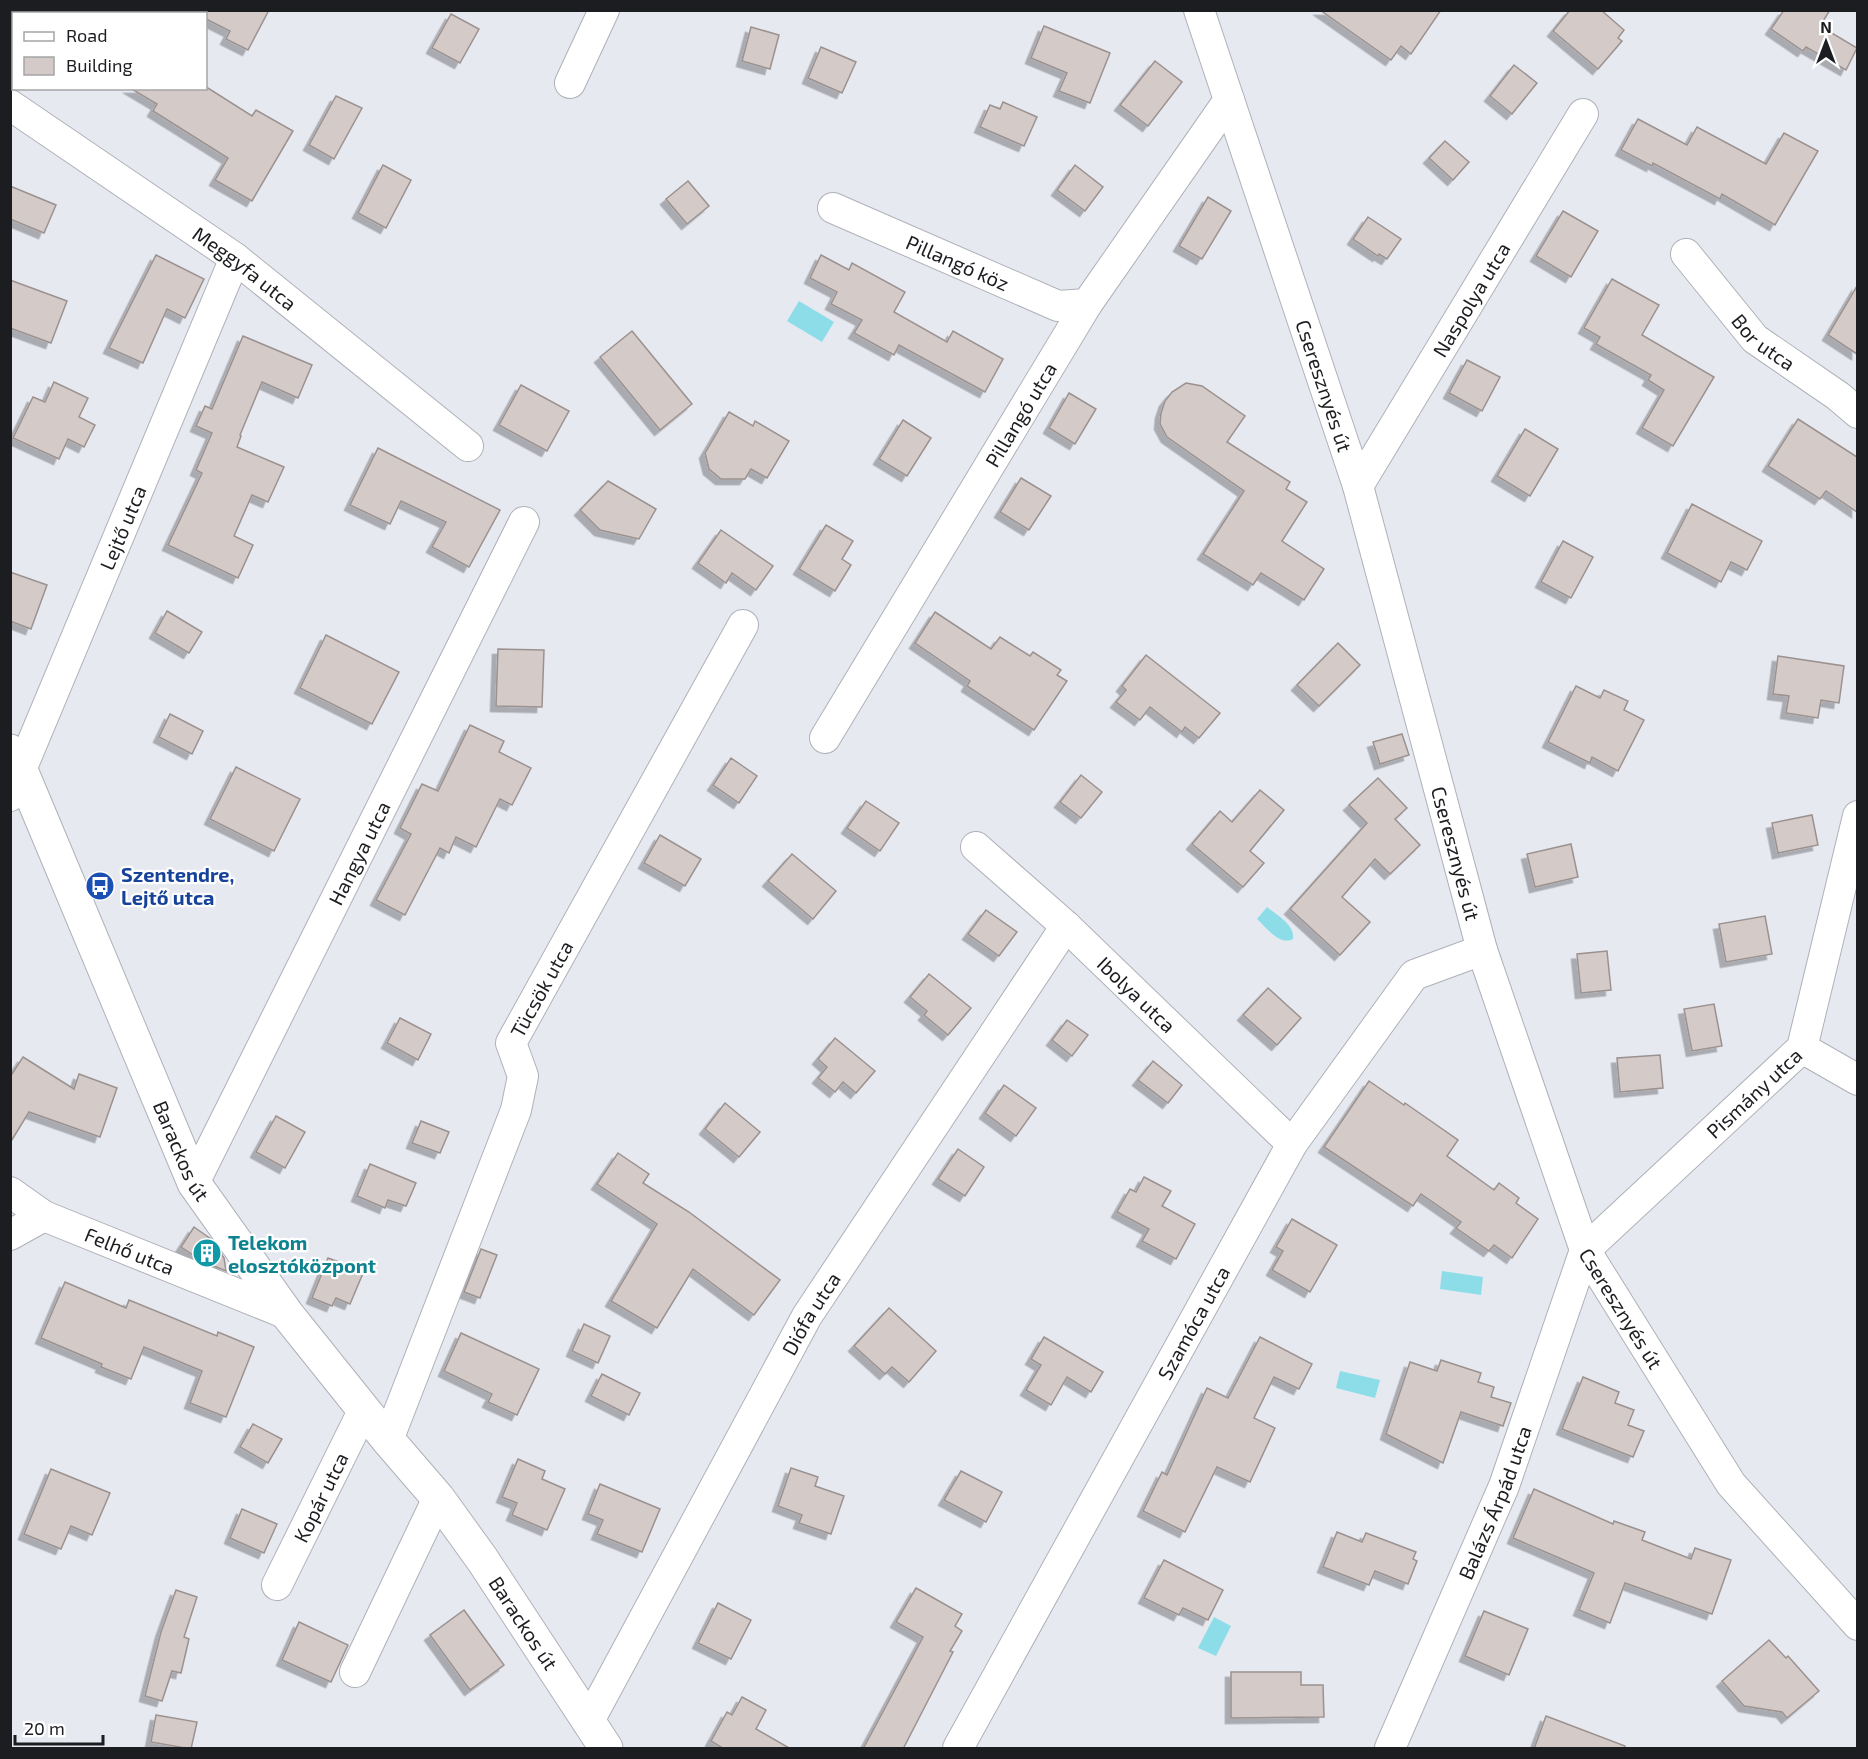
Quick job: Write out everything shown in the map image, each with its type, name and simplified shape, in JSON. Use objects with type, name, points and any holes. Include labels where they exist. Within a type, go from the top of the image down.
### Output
[{"type":"street","points":[[570,83],[604,10]]},
{"type":"street","name":"Cseresznyés út","points":[[1199,10],[1358,486],[1482,950],[1585,1250],[1731,1484],[1857,1625]]},
{"type":"street","name":"Pillangó utca","points":[[825,738],[1087,304],[1229,100]]},
{"type":"street","name":"Meggyfa utca","points":[[10,105],[235,258],[468,446]]},
{"type":"street","name":"Naspolya utca","points":[[1358,486],[1583,114]]},
{"type":"street","name":"Pillangó köz","points":[[833,208],[1058,306],[1087,304]]},
{"type":"street","name":"Bor utca","points":[[1686,254],[1755,339],[1838,396],[1857,413]]},
{"type":"street","name":"Lejtő utca","points":[[14,773],[235,258]]},
{"type":"street","name":"Hangya utca","points":[[194,1183],[525,522]]},
{"type":"street","name":"Tücsök utca","points":[[388,1440],[516,1110],[523,1076],[511,1043],[743,625]]},
{"type":"street","name":"Barackos út","points":[[14,773],[194,1183],[286,1314],[438,1498],[482,1559],[598,1735]]},
{"type":"street","name":"Pismány utca","points":[[1585,1250],[1802,1048],[1857,816]]},
{"type":"street","name":"Ibolya utca","points":[[976,847],[1066,926],[1292,1144]]},
{"type":"street","name":"Diófa utca","points":[[598,1735],[807,1316],[1066,926]]},
{"type":"street","name":"Szamóca utca","points":[[958,1749],[1292,1144],[1414,975],[1482,950]]},
{"type":"street","points":[[1802,1048],[1857,1080]]},
{"type":"street","name":"Felhő utca","points":[[10,1192],[44,1216],[286,1314]]},
{"type":"street","points":[[10,1235],[44,1216]]},
{"type":"street","name":"Balázs Árpád utca","points":[[1390,1749],[1504,1486],[1585,1250]]},
{"type":"street","name":"Kopár utca","points":[[277,1585],[364,1409]]},
{"type":"street","points":[[355,1672],[438,1498]]},
{"type":"water","points":[[799,301],[834,322],[822,342],[787,321]]},
{"type":"water","points":[[1267,907],[1289,925],[1293,939],[1278,938],[1257,919]]},
{"type":"water","points":[[1442,1271],[1483,1277],[1481,1295],[1440,1289]]},
{"type":"water","points":[[1340,1371],[1380,1380],[1375,1398],[1336,1388]]},
{"type":"water","points":[[1214,1617],[1231,1626],[1216,1656],[1198,1648]]},
{"type":"building","points":[[190,10],[269,10],[248,50],[226,39],[230,31],[207,20],[207,12]]},
{"type":"building","points":[[1320,10],[1441,10],[1411,54],[1401,46],[1391,60]]},
{"type":"building","points":[[1570,10],[1601,10],[1624,30],[1618,38],[1622,41],[1598,69],[1553,31]]},
{"type":"building","points":[[1784,10],[1830,10],[1820,26],[1857,48],[1846,70],[1806,47],[1803,51],[1771,29]]},
{"type":"building","points":[[451,14],[479,29],[460,63],[432,48]]},
{"type":"building","points":[[1044,26],[1110,53],[1090,103],[1059,91],[1067,73],[1031,58]]},
{"type":"building","points":[[751,27],[779,35],[770,69],[742,61]]},
{"type":"building","points":[[821,47],[856,62],[842,93],[808,78]]},
{"type":"building","points":[[1155,61],[1182,82],[1148,126],[1120,105]]},
{"type":"building","points":[[1514,65],[1537,83],[1512,114],[1490,96]]},
{"type":"building","points":[[208,88],[252,116],[256,110],[293,131],[252,201],[215,180],[228,158],[153,111],[157,104],[133,90],[207,90]]},
{"type":"building","points":[[336,96],[362,108],[334,159],[309,145]]},
{"type":"building","points":[[1003,102],[1037,117],[1024,146],[980,127],[990,105],[1000,109]]},
{"type":"building","points":[[1638,119],[1687,145],[1697,127],[1766,164],[1784,133],[1818,151],[1775,225],[1722,194],[1720,199],[1653,163],[1652,166],[1621,150]]},
{"type":"building","points":[[1445,141],[1469,162],[1453,180],[1429,158]]},
{"type":"building","points":[[383,165],[411,180],[386,228],[358,213]]},
{"type":"building","points":[[1075,165],[1103,187],[1085,211],[1057,190]]},
{"type":"building","points":[[688,181],[709,206],[687,224],[666,199]]},
{"type":"building","points":[[10,186],[56,205],[44,233],[10,219]]},
{"type":"building","points":[[1208,197],[1231,211],[1202,259],[1179,246]]},
{"type":"building","points":[[1563,211],[1598,231],[1571,277],[1536,256]]},
{"type":"building","points":[[1368,217],[1401,239],[1387,259],[1379,254],[1378,256],[1353,239]]},
{"type":"building","points":[[156,255],[204,279],[185,318],[167,309],[143,363],[109,348]]},
{"type":"building","points":[[821,255],[849,270],[852,263],[905,292],[894,312],[947,342],[953,331],[1003,359],[985,392],[899,345],[894,355],[854,333],[862,320],[831,304],[837,292],[810,278]]},
{"type":"building","points":[[1612,279],[1659,305],[1642,335],[1714,377],[1673,446],[1642,428],[1664,390],[1648,380],[1651,375],[1596,344],[1600,337],[1584,328]]},
{"type":"building","points":[[10,280],[67,301],[51,343],[10,328]]},
{"type":"building","points":[[1857,286],[1857,354],[1828,335]]},
{"type":"building","points":[[632,331],[692,404],[660,430],[600,357]]},
{"type":"building","points":[[243,336],[312,365],[298,398],[262,382],[240,435],[237,447],[284,467],[268,502],[252,495],[234,536],[253,545],[238,578],[168,545],[202,473],[196,470],[212,433],[196,426],[205,406],[212,409]]},
{"type":"building","points":[[1467,360],[1500,377],[1482,411],[1449,393]]},
{"type":"building","points":[[54,382],[88,398],[79,417],[95,425],[84,447],[68,439],[59,459],[13,438],[33,397],[45,402]]},
{"type":"building","points":[[1186,383],[1202,386],[1245,416],[1227,442],[1290,482],[1286,489],[1307,502],[1282,541],[1324,569],[1304,600],[1261,573],[1253,585],[1203,554],[1244,491],[1167,437],[1160,424],[1165,401],[1172,392]]},
{"type":"building","points":[[521,385],[569,411],[547,451],[499,425]]},
{"type":"building","points":[[1069,393],[1096,409],[1075,444],[1049,428]]},
{"type":"building","points":[[729,412],[753,426],[755,421],[789,441],[767,478],[751,469],[745,479],[721,479],[709,469],[705,453]]},
{"type":"building","points":[[1798,419],[1857,457],[1857,512],[1826,491],[1820,499],[1768,466]]},
{"type":"building","points":[[903,420],[931,438],[907,476],[879,459]]},
{"type":"building","points":[[1525,429],[1558,449],[1530,496],[1497,476]]},
{"type":"building","points":[[378,448],[500,510],[469,567],[432,547],[446,522],[401,501],[390,524],[350,505]]},
{"type":"building","points":[[1021,478],[1051,496],[1029,530],[1000,512]]},
{"type":"building","points":[[608,481],[656,509],[639,539],[600,530],[580,510]]},
{"type":"building","points":[[1692,504],[1762,541],[1747,570],[1731,562],[1721,582],[1667,553]]},
{"type":"building","points":[[826,525],[853,541],[842,559],[851,565],[835,591],[799,569]]},
{"type":"building","points":[[721,530],[773,566],[756,590],[732,573],[726,583],[698,563]]},
{"type":"building","points":[[1563,541],[1593,557],[1571,598],[1541,582]]},
{"type":"building","points":[[10,572],[47,585],[31,629],[10,621]]},
{"type":"building","points":[[167,611],[202,632],[189,653],[155,633]]},
{"type":"building","points":[[935,612],[991,649],[1000,637],[1030,656],[1033,652],[1061,670],[1057,675],[1067,681],[1034,730],[967,686],[970,681],[915,643]]},
{"type":"building","points":[[326,635],[399,672],[372,724],[300,688]]},
{"type":"building","points":[[1338,643],[1360,665],[1319,706],[1297,685]]},
{"type":"building","points":[[498,649],[544,650],[542,707],[496,706]]},
{"type":"building","points":[[1146,655],[1220,713],[1199,738],[1185,727],[1182,732],[1150,707],[1140,720],[1116,702],[1126,690],[1122,686]]},
{"type":"building","points":[[1778,656],[1844,666],[1839,703],[1821,700],[1818,718],[1786,713],[1789,696],[1773,694]]},
{"type":"building","points":[[1576,686],[1600,698],[1604,690],[1628,701],[1624,710],[1644,720],[1618,771],[1592,757],[1590,763],[1548,742]]},
{"type":"building","points":[[170,714],[203,731],[192,754],[159,737]]},
{"type":"building","points":[[470,725],[504,741],[499,752],[531,768],[512,805],[500,799],[476,847],[456,837],[449,853],[440,848],[405,915],[376,900],[411,834],[400,828],[422,784],[438,791]]},
{"type":"building","points":[[1402,734],[1409,755],[1380,764],[1373,742]]},
{"type":"building","points":[[731,758],[757,776],[739,803],[713,785]]},
{"type":"building","points":[[236,767],[300,799],[274,851],[210,819]]},
{"type":"building","points":[[1081,775],[1102,792],[1081,818],[1060,802]]},
{"type":"building","points":[[1378,778],[1407,808],[1395,819],[1420,845],[1390,874],[1375,859],[1342,897],[1370,922],[1340,955],[1290,909],[1367,823],[1349,805]]},
{"type":"building","points":[[1260,790],[1284,810],[1250,851],[1264,863],[1243,887],[1192,844],[1220,811],[1232,822]]},
{"type":"building","points":[[866,801],[899,823],[880,851],[847,828]]},
{"type":"building","points":[[1812,815],[1818,845],[1778,853],[1772,823]]},
{"type":"building","points":[[660,835],[701,859],[685,886],[644,863]]},
{"type":"building","points":[[1571,844],[1578,877],[1535,887],[1527,854]]},
{"type":"building","points":[[792,854],[836,891],[813,919],[768,881]]},
{"type":"building","points":[[986,910],[1017,932],[999,956],[968,934]]},
{"type":"building","points":[[1765,916],[1772,954],[1726,962],[1719,924]]},
{"type":"building","points":[[1607,951],[1611,990],[1581,993],[1577,954]]},
{"type":"building","points":[[929,974],[971,1008],[948,1035],[924,1015],[927,1011],[910,997]]},
{"type":"building","points":[[1268,988],[1301,1018],[1277,1045],[1243,1015]]},
{"type":"building","points":[[1714,1004],[1722,1046],[1692,1051],[1684,1009]]},
{"type":"building","points":[[400,1018],[431,1034],[418,1060],[387,1043]]},
{"type":"building","points":[[1067,1020],[1088,1035],[1072,1056],[1052,1040]]},
{"type":"building","points":[[835,1038],[875,1071],[856,1093],[843,1082],[835,1092],[818,1078],[827,1067],[818,1059]]},
{"type":"building","points":[[1660,1055],[1663,1088],[1620,1092],[1617,1058]]},
{"type":"building","points":[[23,1057],[74,1089],[79,1074],[117,1088],[100,1137],[29,1112],[10,1143],[10,1077]]},
{"type":"building","points":[[1153,1061],[1182,1085],[1168,1103],[1138,1080]]},
{"type":"building","points":[[1369,1081],[1458,1140],[1447,1156],[1494,1190],[1499,1183],[1519,1198],[1516,1203],[1538,1219],[1512,1258],[1494,1245],[1489,1251],[1456,1228],[1461,1222],[1421,1194],[1413,1206],[1324,1147]]},
{"type":"building","points":[[1004,1085],[1036,1108],[1016,1136],[985,1113]]},
{"type":"building","points":[[725,1103],[760,1132],[739,1157],[705,1129]]},
{"type":"building","points":[[276,1116],[305,1132],[285,1168],[256,1152]]},
{"type":"building","points":[[421,1121],[449,1132],[440,1153],[412,1143]]},
{"type":"building","points":[[958,1149],[984,1167],[965,1196],[938,1179]]},
{"type":"building","points":[[618,1153],[649,1174],[643,1183],[689,1212],[780,1280],[754,1315],[693,1269],[657,1328],[611,1301],[657,1224],[597,1184]]},
{"type":"building","points":[[370,1164],[416,1183],[406,1206],[388,1200],[385,1208],[357,1196]]},
{"type":"building","points":[[1144,1177],[1171,1191],[1162,1206],[1195,1224],[1176,1259],[1142,1241],[1149,1229],[1117,1212],[1130,1189],[1136,1192]]},
{"type":"building","points":[[1292,1219],[1337,1245],[1310,1292],[1272,1270],[1283,1251],[1276,1247]]},
{"type":"building","name":"Telekom elosztóközpont","points":[[194,1227],[211,1239],[224,1258],[226,1271],[202,1261],[181,1247]]},
{"type":"building","points":[[481,1249],[497,1255],[480,1298],[464,1292]]},
{"type":"building","points":[[328,1258],[364,1271],[350,1304],[336,1298],[332,1306],[312,1298]]},
{"type":"building","points":[[65,1282],[126,1308],[129,1300],[217,1336],[218,1332],[254,1347],[226,1417],[190,1403],[202,1371],[144,1347],[131,1379],[41,1338]]},
{"type":"building","points":[[889,1308],[936,1351],[909,1382],[892,1367],[885,1374],[854,1346]]},
{"type":"building","points":[[584,1324],[610,1336],[598,1363],[572,1351]]},
{"type":"building","points":[[461,1333],[539,1369],[517,1415],[488,1402],[492,1394],[444,1371]]},
{"type":"building","points":[[1044,1337],[1103,1372],[1091,1392],[1067,1377],[1051,1405],[1026,1390],[1041,1365],[1031,1359]]},
{"type":"building","points":[[1260,1337],[1312,1364],[1299,1389],[1274,1377],[1254,1418],[1275,1428],[1250,1482],[1217,1467],[1185,1532],[1143,1511],[1162,1472],[1167,1475],[1207,1388],[1228,1398]]},
{"type":"building","points":[[1441,1360],[1481,1373],[1478,1382],[1494,1387],[1491,1397],[1511,1403],[1503,1426],[1461,1412],[1443,1463],[1386,1434],[1410,1362],[1437,1371]]},
{"type":"building","points":[[602,1374],[640,1393],[629,1415],[591,1396]]},
{"type":"building","points":[[1583,1377],[1619,1392],[1615,1403],[1634,1410],[1628,1425],[1644,1431],[1633,1457],[1562,1429]]},
{"type":"building","points":[[253,1424],[282,1439],[268,1463],[240,1447]]},
{"type":"building","points":[[518,1459],[545,1471],[542,1479],[565,1489],[547,1530],[512,1515],[517,1503],[502,1497]]},
{"type":"building","points":[[791,1468],[818,1477],[815,1486],[844,1496],[831,1534],[799,1523],[802,1515],[778,1506]]},
{"type":"building","points":[[51,1469],[110,1493],[92,1535],[71,1526],[61,1549],[24,1534]]},
{"type":"building","points":[[961,1471],[1002,1492],[986,1522],[944,1500]]},
{"type":"building","points":[[600,1484],[660,1509],[642,1552],[597,1534],[603,1520],[588,1514]]},
{"type":"building","points":[[1534,1489],[1613,1524],[1614,1521],[1645,1532],[1642,1540],[1691,1559],[1695,1548],[1731,1560],[1712,1614],[1625,1583],[1610,1623],[1579,1610],[1594,1573],[1513,1538]]},
{"type":"building","points":[[242,1509],[277,1524],[264,1553],[230,1538]]},
{"type":"building","points":[[1337,1532],[1362,1542],[1366,1533],[1416,1552],[1413,1559],[1417,1561],[1408,1584],[1375,1571],[1369,1585],[1323,1567]]},
{"type":"building","points":[[1164,1560],[1223,1590],[1208,1620],[1183,1608],[1179,1615],[1144,1598]]},
{"type":"building","points":[[916,1588],[962,1614],[955,1626],[962,1631],[903,1749],[863,1749],[923,1637],[896,1622]]},
{"type":"building","points":[[176,1590],[197,1597],[184,1637],[189,1639],[181,1673],[172,1671],[162,1701],[145,1696],[161,1632]]},
{"type":"building","points":[[718,1603],[751,1620],[731,1659],[698,1643]]},
{"type":"building","points":[[464,1610],[504,1665],[470,1690],[430,1635]]},
{"type":"building","points":[[1484,1611],[1528,1629],[1509,1675],[1465,1656]]},
{"type":"building","points":[[299,1622],[348,1645],[331,1682],[282,1660]]},
{"type":"building","points":[[1769,1640],[1786,1658],[1788,1656],[1819,1691],[1787,1718],[1782,1712],[1744,1706],[1722,1681]]},
{"type":"building","points":[[1231,1672],[1301,1672],[1301,1685],[1323,1685],[1324,1717],[1231,1718]]},
{"type":"building","points":[[742,1697],[766,1710],[756,1729],[791,1749],[724,1749],[711,1741],[727,1712],[732,1715]]},
{"type":"building","points":[[156,1715],[197,1722],[191,1749],[151,1742]]},
{"type":"building","points":[[1546,1716],[1625,1746],[1625,1749],[1534,1749]]},
{"type":"place","name":"Szentendre, Lejtő utca","points":[[100,886]]},
{"type":"place","name":"Telekom elosztóközpont","points":[[207,1253]]}]
